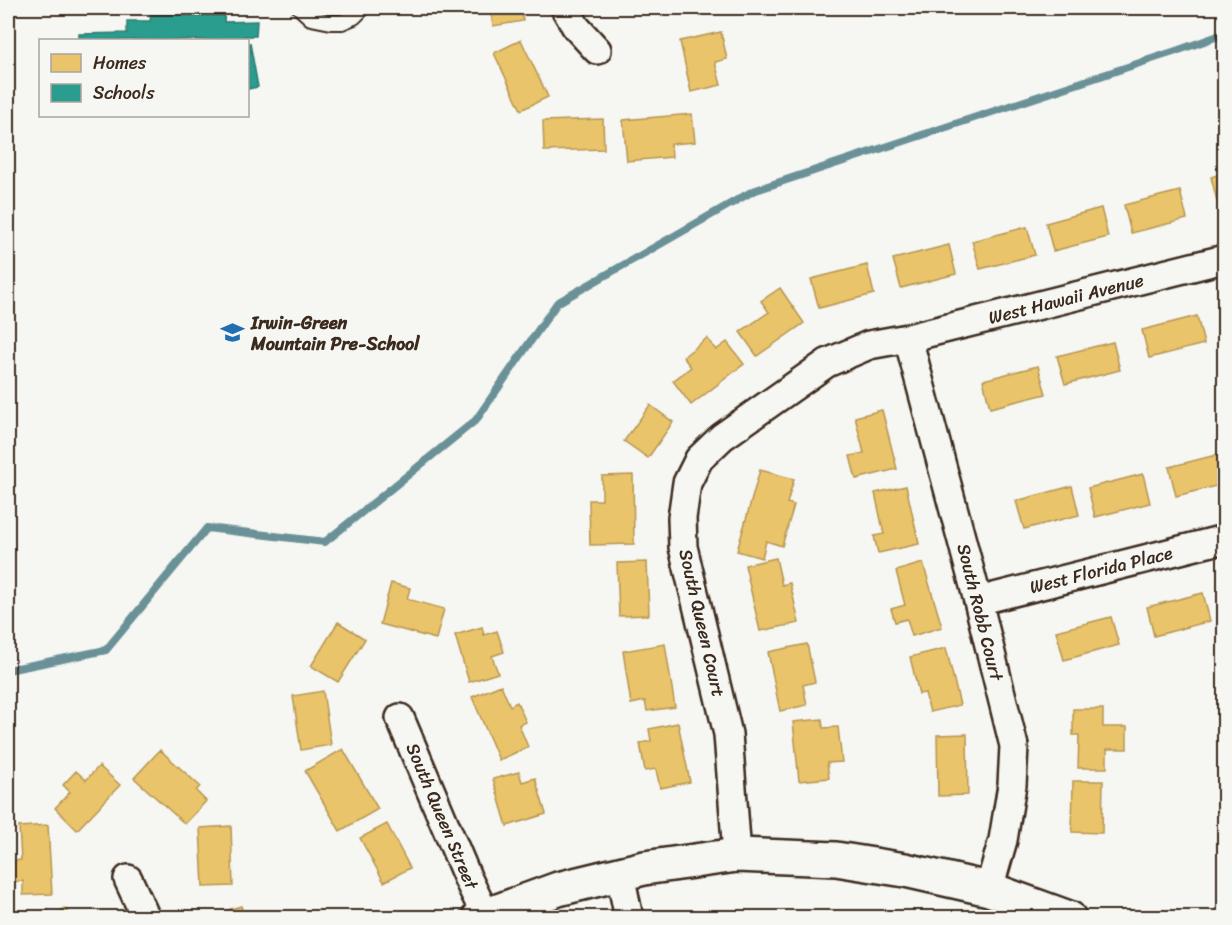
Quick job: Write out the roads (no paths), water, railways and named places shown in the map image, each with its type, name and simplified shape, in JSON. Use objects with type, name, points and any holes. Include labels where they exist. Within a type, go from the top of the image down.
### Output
[{"type":"street","points":[[565,8],[576,27],[597,50]]},
{"type":"street","name":"West Hawaii Avenue","points":[[908,338],[1224,259]]},
{"type":"street","name":"South Robb Court","points":[[908,338],[1014,746],[1012,785],[1003,840],[989,889]]},
{"type":"street","name":"South Queen Court","points":[[737,855],[728,734],[683,547],[682,518],[687,483],[699,459],[722,437],[827,363],[869,345],[908,338]]},
{"type":"street","name":"West Florida Place","points":[[978,601],[1224,539]]},
{"type":"street","name":"South Queen Street","points":[[400,718],[482,916]]},
{"type":"street","points":[[482,916],[558,889],[644,868],[737,855],[836,859],[905,870],[989,889],[1070,918]]},
{"type":"street","points":[[620,874],[629,918]]},
{"type":"street","points":[[128,879],[146,918]]},
{"type":"lane","points":[[300,8],[311,18],[331,22],[348,20],[363,8]]},
{"type":"waterway","points":[[8,670],[106,650],[207,528],[325,542],[476,420],[557,303],[753,191],[1224,34]]},
{"type":"place","name":"Irwin-Green Mountain Pre-School","points":[[233,333]]}]
